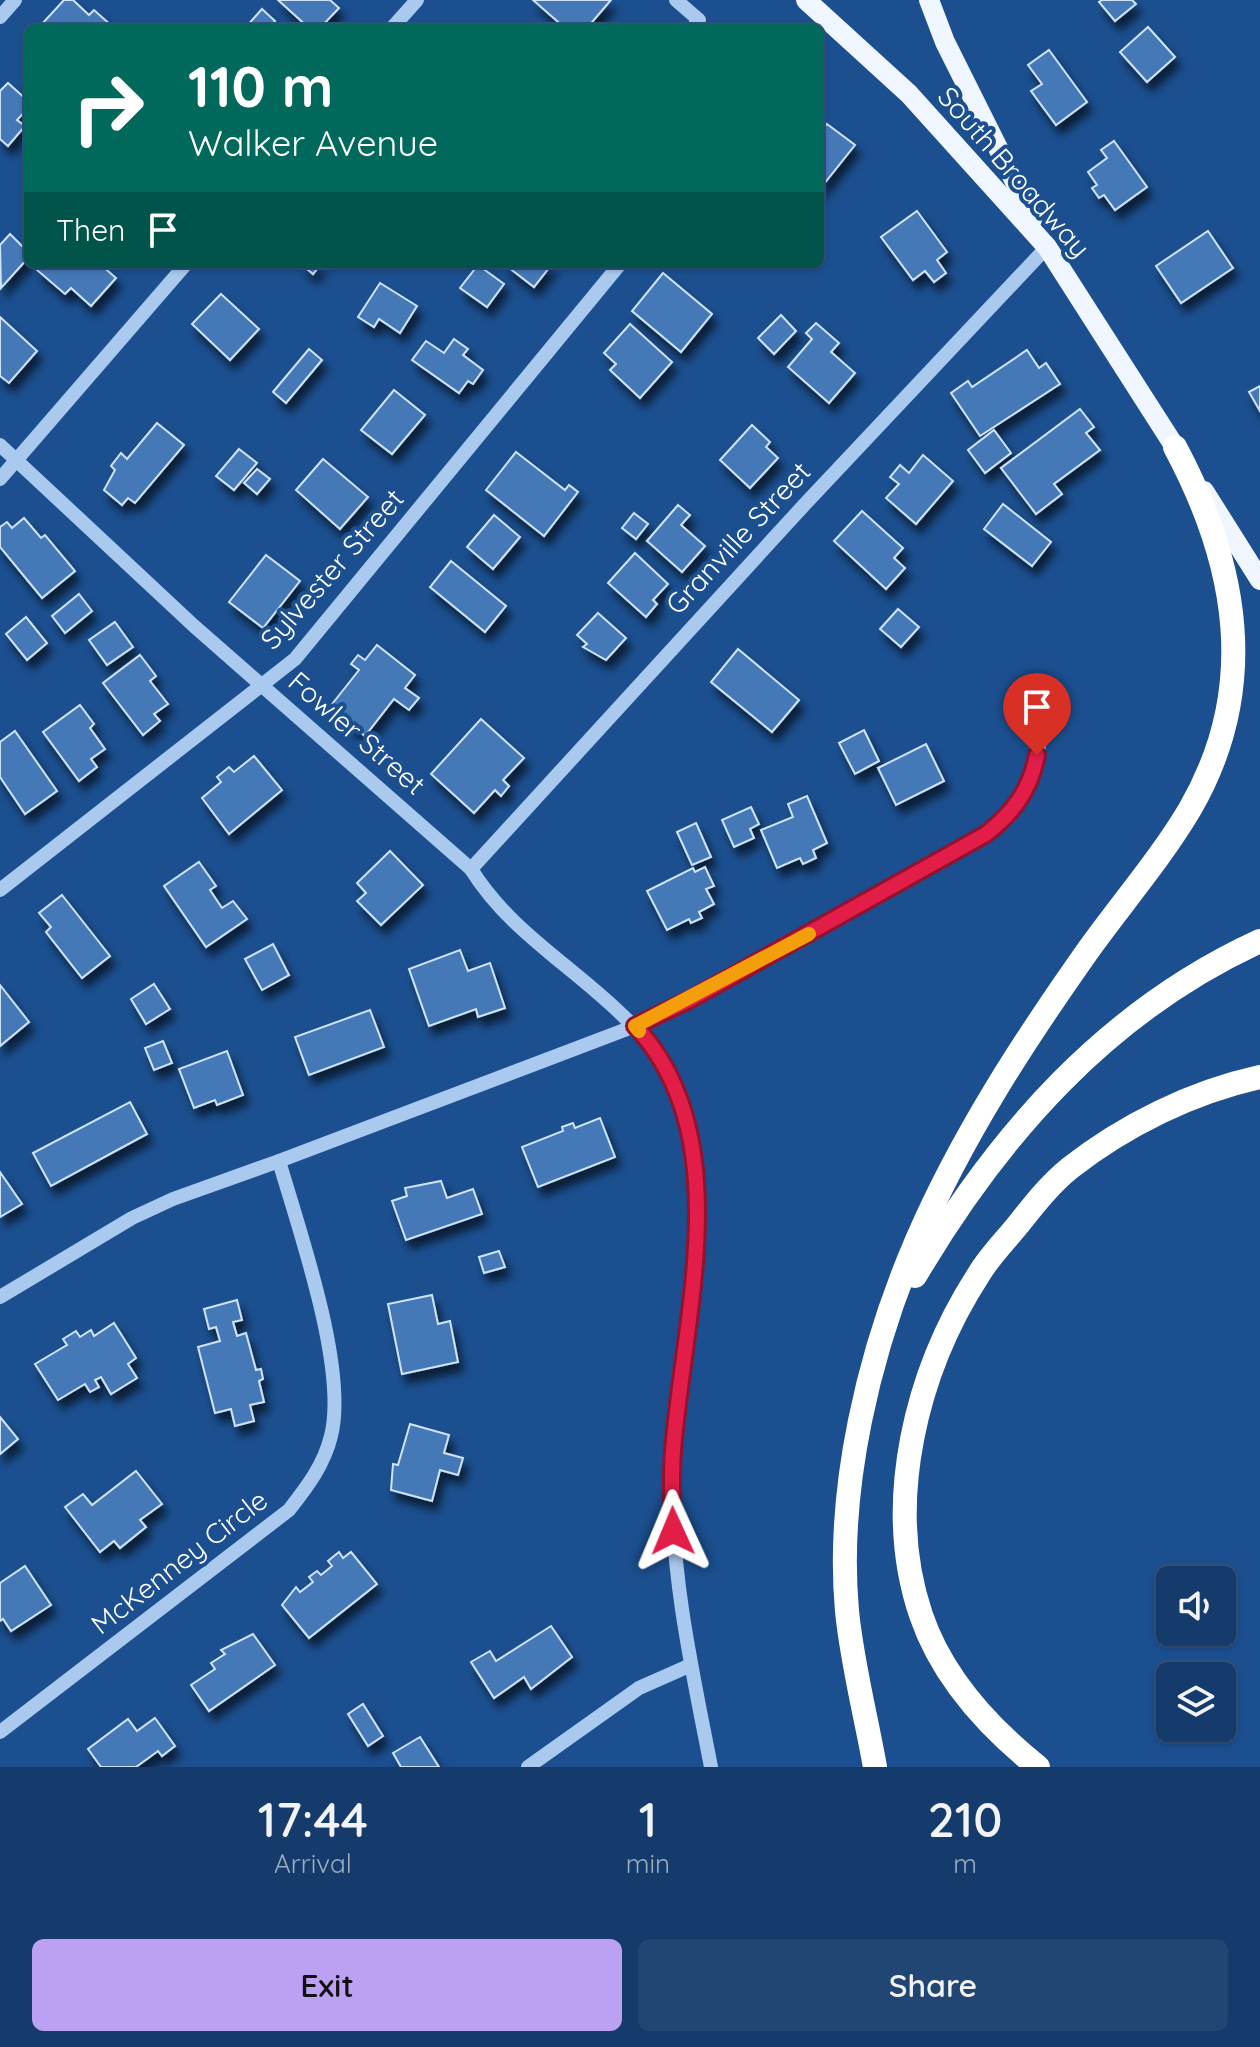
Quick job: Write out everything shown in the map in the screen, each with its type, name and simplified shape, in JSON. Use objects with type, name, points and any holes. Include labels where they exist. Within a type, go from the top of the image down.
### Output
[{"type":"highway","points":[[875,1767],[847,1611],[846,1515],[865,1403],[883,1340],[916,1242],[961,1144],[1088,951],[1188,812],[1222,735],[1234,677],[1234,619],[1206,514],[1175,447]]},
{"type":"highway","points":[[883,1340],[912,1282],[953,1214],[1024,1119],[1069,1071],[1152,1003],[1260,941]]},
{"type":"highway","points":[[1038,1767],[1006,1742],[971,1704],[932,1641],[908,1566],[905,1496],[908,1462],[933,1361],[979,1273],[1044,1193],[1070,1168],[1163,1110],[1232,1083],[1260,1077]]},
{"type":"main road","name":"South Broadway","points":[[806,0],[820,22]]},
{"type":"main road","points":[[929,0],[945,42],[1047,247]]},
{"type":"main road","name":"South Broadway","points":[[824,25],[909,94],[1047,247],[1260,580]]},
{"type":"street","points":[[0,17],[15,0]]},
{"type":"street","points":[[396,24],[417,0]]},
{"type":"street","points":[[676,0],[699,20],[696,24]]},
{"type":"street","name":"Granville Street","points":[[471,869],[805,504],[1047,247]]},
{"type":"street","points":[[0,479],[183,268]]},
{"type":"street","name":"Sylvester Street","points":[[0,890],[295,659],[617,268]]},
{"type":"street","name":"Fowler Street","points":[[0,445],[263,685],[471,869],[496,904],[651,1043],[675,1086],[693,1161],[697,1229],[672,1483],[676,1577],[711,1767]]},
{"type":"street","points":[[0,1297],[132,1218],[187,1194],[635,1026],[704,992],[986,834],[1009,814],[1027,789],[1042,731]]},
{"type":"street","name":"McKenney Circle","points":[[0,1732],[272,1525],[289,1510],[317,1472],[331,1437],[335,1387],[304,1247],[279,1161]]},
{"type":"street","points":[[528,1767],[647,1683],[691,1665]]},
{"type":"building","points":[[64,0],[73,0],[89,15],[94,10],[110,24],[42,24]]},
{"type":"building","points":[[278,0],[330,0],[339,8],[324,24],[305,24]]},
{"type":"building","points":[[533,0],[611,0],[590,24],[560,24]]},
{"type":"building","points":[[1132,0],[1136,4],[1115,21],[1099,2]]},
{"type":"building","points":[[262,9],[275,21],[272,24],[249,24]]},
{"type":"building","points":[[1148,27],[1175,57],[1147,82],[1120,52]]},
{"type":"building","points":[[1049,50],[1087,102],[1056,125],[1031,91],[1042,84],[1028,65]]},
{"type":"building","points":[[8,83],[24,97],[24,112],[17,120],[24,127],[8,146],[0,139],[0,91]]},
{"type":"building","points":[[827,124],[855,145],[824,184],[824,128]]},
{"type":"building","points":[[1114,141],[1147,187],[1115,210],[1104,195],[1099,198],[1092,188],[1097,185],[1088,172],[1107,158],[1101,150]]},
{"type":"building","points":[[917,211],[947,252],[937,260],[946,273],[934,282],[925,271],[913,280],[881,237]]},
{"type":"building","points":[[1208,231],[1233,268],[1181,303],[1156,266]]},
{"type":"building","points":[[10,234],[24,248],[24,262],[1,288],[0,245]]},
{"type":"building","points":[[105,268],[116,278],[91,306],[71,288],[65,294],[37,270]]},
{"type":"building","points":[[476,268],[482,268],[504,284],[487,307],[460,288]]},
{"type":"building","points":[[509,268],[549,268],[534,287]]},
{"type":"building","points":[[663,273],[712,314],[681,352],[632,311]]},
{"type":"building","points":[[380,283],[417,306],[400,333],[379,319],[374,327],[358,317]]},
{"type":"building","points":[[221,294],[259,329],[230,360],[192,324]]},
{"type":"building","points":[[781,315],[796,331],[774,354],[758,338]]},
{"type":"building","points":[[0,317],[37,351],[9,383],[0,376]]},
{"type":"building","points":[[816,323],[839,343],[831,352],[855,373],[829,403],[788,367],[812,339],[806,333]]},
{"type":"building","points":[[630,324],[672,362],[640,398],[610,370],[616,364],[604,353]]},
{"type":"building","points":[[454,339],[468,349],[463,355],[483,370],[473,384],[468,381],[459,393],[412,360],[426,341],[444,353]]},
{"type":"building","points":[[309,349],[322,360],[286,403],[273,392]]},
{"type":"building","points":[[1027,350],[1039,368],[1046,363],[1060,384],[980,436],[951,393],[968,381],[972,387]]},
{"type":"building","points":[[1260,386],[1260,411],[1249,392]]},
{"type":"building","points":[[394,390],[425,415],[392,454],[361,430]]},
{"type":"building","points":[[1080,409],[1094,427],[1086,433],[1100,450],[1054,484],[1062,494],[1036,514],[1001,468]]},
{"type":"building","points":[[157,423],[184,445],[135,503],[128,498],[122,505],[104,490],[115,470],[111,466],[121,453],[127,459]]},
{"type":"building","points":[[752,425],[770,442],[766,447],[778,458],[750,488],[720,460]]},
{"type":"building","points":[[994,430],[1011,453],[985,473],[968,450]]},
{"type":"building","points":[[239,449],[257,463],[234,490],[216,476]]},
{"type":"building","points":[[516,452],[565,490],[569,485],[578,492],[544,536],[486,490]]},
{"type":"building","points":[[923,455],[953,481],[916,524],[886,498],[899,484],[890,477],[900,465],[909,473]]},
{"type":"building","points":[[323,459],[368,497],[340,529],[296,490]]},
{"type":"building","points":[[257,469],[270,479],[257,494],[244,483]]},
{"type":"building","points":[[1003,504],[1051,542],[1032,566],[984,529]]},
{"type":"building","points":[[678,505],[690,515],[681,525],[705,546],[682,572],[647,541]]},
{"type":"building","points":[[862,511],[903,548],[894,558],[905,568],[886,589],[834,541]]},
{"type":"building","points":[[634,513],[648,524],[636,539],[622,528]]},
{"type":"building","points":[[494,515],[520,537],[493,569],[467,547]]},
{"type":"building","points":[[24,518],[41,538],[45,535],[75,571],[42,598],[0,547],[0,527],[7,522],[12,528]]},
{"type":"building","points":[[635,553],[668,584],[653,600],[657,604],[646,617],[608,583]]},
{"type":"building","points":[[266,555],[300,581],[263,628],[229,602]]},
{"type":"building","points":[[451,561],[506,606],[485,632],[430,587]]},
{"type":"building","points":[[79,594],[92,611],[65,633],[52,616]]},
{"type":"building","points":[[898,609],[919,627],[901,647],[880,629]]},
{"type":"building","points":[[598,613],[626,638],[606,660],[583,647],[587,644],[577,635]]},
{"type":"building","points":[[26,617],[47,643],[27,660],[6,634]]},
{"type":"building","points":[[115,622],[133,647],[107,665],[89,640]]},
{"type":"building","points":[[377,645],[415,675],[405,688],[419,698],[409,710],[394,699],[365,736],[329,708],[359,670],[351,664],[358,655],[365,660]]},
{"type":"building","points":[[738,649],[799,700],[772,732],[711,682]]},
{"type":"building","points":[[140,655],[156,676],[150,681],[168,704],[154,714],[160,721],[143,735],[103,683]]},
{"type":"building","points":[[80,705],[94,724],[90,728],[105,749],[91,759],[97,767],[79,781],[43,732]]},
{"type":"building","points":[[481,719],[524,758],[503,780],[509,786],[501,796],[495,790],[474,813],[431,774]]},
{"type":"building","points":[[864,730],[879,761],[855,774],[839,743]]},
{"type":"building","points":[[15,731],[57,791],[25,814],[0,777],[0,742]]},
{"type":"building","points":[[926,744],[944,781],[896,805],[878,768]]},
{"type":"building","points":[[254,756],[282,790],[229,834],[202,798],[221,782],[217,777],[229,767],[234,772]]},
{"type":"building","points":[[807,796],[827,843],[813,850],[816,858],[803,864],[800,858],[777,868],[761,830],[793,817],[788,804]]},
{"type":"building","points":[[751,807],[759,824],[750,829],[754,838],[734,847],[722,820]]},
{"type":"building","points":[[696,823],[711,857],[692,865],[677,832]]},
{"type":"building","points":[[390,851],[423,885],[381,925],[357,901],[366,893],[357,883]]},
{"type":"building","points":[[199,862],[216,886],[210,890],[222,908],[233,901],[247,919],[206,947],[164,886]]},
{"type":"building","points":[[705,867],[714,886],[706,889],[714,904],[699,912],[702,918],[691,923],[689,919],[667,930],[647,891],[693,868],[695,872]]},
{"type":"building","points":[[62,895],[110,956],[82,978],[46,932],[51,927],[39,913]]},
{"type":"building","points":[[273,944],[289,975],[262,990],[245,959]]},
{"type":"building","points":[[460,950],[468,971],[490,963],[505,1008],[478,1017],[476,1009],[429,1026],[409,969]]},
{"type":"building","points":[[154,984],[170,1009],[146,1024],[131,999]]},
{"type":"building","points":[[0,985],[29,1022],[0,1046]]},
{"type":"building","points":[[370,1010],[384,1047],[309,1075],[295,1037]]},
{"type":"building","points":[[163,1041],[172,1063],[154,1070],[145,1048]]},
{"type":"building","points":[[227,1051],[243,1095],[217,1105],[215,1100],[194,1108],[179,1069]]},
{"type":"building","points":[[130,1102],[147,1134],[51,1186],[33,1153]]},
{"type":"building","points":[[600,1118],[615,1157],[538,1187],[522,1147],[563,1131],[562,1127],[573,1123],[575,1128]]},
{"type":"building","points":[[0,1172],[22,1204],[0,1217]]},
{"type":"building","points":[[441,1181],[447,1198],[473,1189],[482,1214],[406,1240],[392,1201],[407,1196],[405,1188]]},
{"type":"building","points":[[499,1251],[505,1267],[484,1273],[479,1257]]},
{"type":"building","points":[[432,1295],[438,1324],[450,1321],[458,1362],[402,1374],[388,1304]]},
{"type":"building","points":[[237,1300],[242,1320],[233,1322],[237,1336],[246,1333],[256,1370],[261,1369],[263,1379],[259,1381],[264,1402],[250,1405],[254,1421],[235,1426],[231,1409],[215,1413],[198,1347],[220,1341],[216,1327],[209,1329],[204,1309]]},
{"type":"building","points":[[114,1323],[136,1358],[128,1364],[137,1378],[111,1394],[101,1377],[95,1380],[99,1387],[90,1392],[85,1384],[58,1400],[35,1364],[67,1345],[63,1339],[76,1331],[80,1337],[91,1330],[94,1336]]},
{"type":"building","points":[[0,1417],[18,1439],[0,1454]]},
{"type":"building","points":[[410,1424],[449,1435],[444,1453],[463,1458],[458,1475],[440,1470],[432,1501],[391,1490],[393,1464],[398,1465]]},
{"type":"building","points":[[136,1471],[162,1504],[140,1520],[146,1527],[120,1548],[114,1541],[100,1552],[65,1507],[83,1494],[92,1505]]},
{"type":"building","points":[[339,1552],[343,1558],[351,1552],[377,1584],[309,1638],[282,1605],[296,1587],[300,1592],[313,1582],[309,1577],[317,1571],[321,1575],[332,1566],[328,1561]]},
{"type":"building","points":[[25,1566],[51,1605],[11,1631],[3,1619],[0,1621],[0,1583]]},
{"type":"building","points":[[551,1626],[572,1657],[531,1689],[524,1677],[494,1698],[471,1662],[490,1651],[496,1661]]},
{"type":"building","points":[[253,1634],[275,1665],[209,1711],[191,1685],[215,1669],[211,1663],[225,1654],[221,1650]]},
{"type":"building","points":[[363,1704],[383,1736],[368,1746],[348,1714]]},
{"type":"building","points":[[155,1718],[175,1746],[162,1756],[158,1751],[136,1767],[101,1767],[88,1749],[128,1719],[137,1731]]},
{"type":"building","points":[[420,1737],[439,1767],[401,1767],[393,1753]]},
{"type":"slow traffic","points":[[639,1031],[635,1026],[809,934]]},
{"type":"route","points":[[673,1531],[673,1450],[690,1329],[697,1229],[696,1197],[689,1135],[680,1100],[651,1043],[635,1026],[691,999],[986,834],[1009,814],[1027,789],[1037,755]]}]
